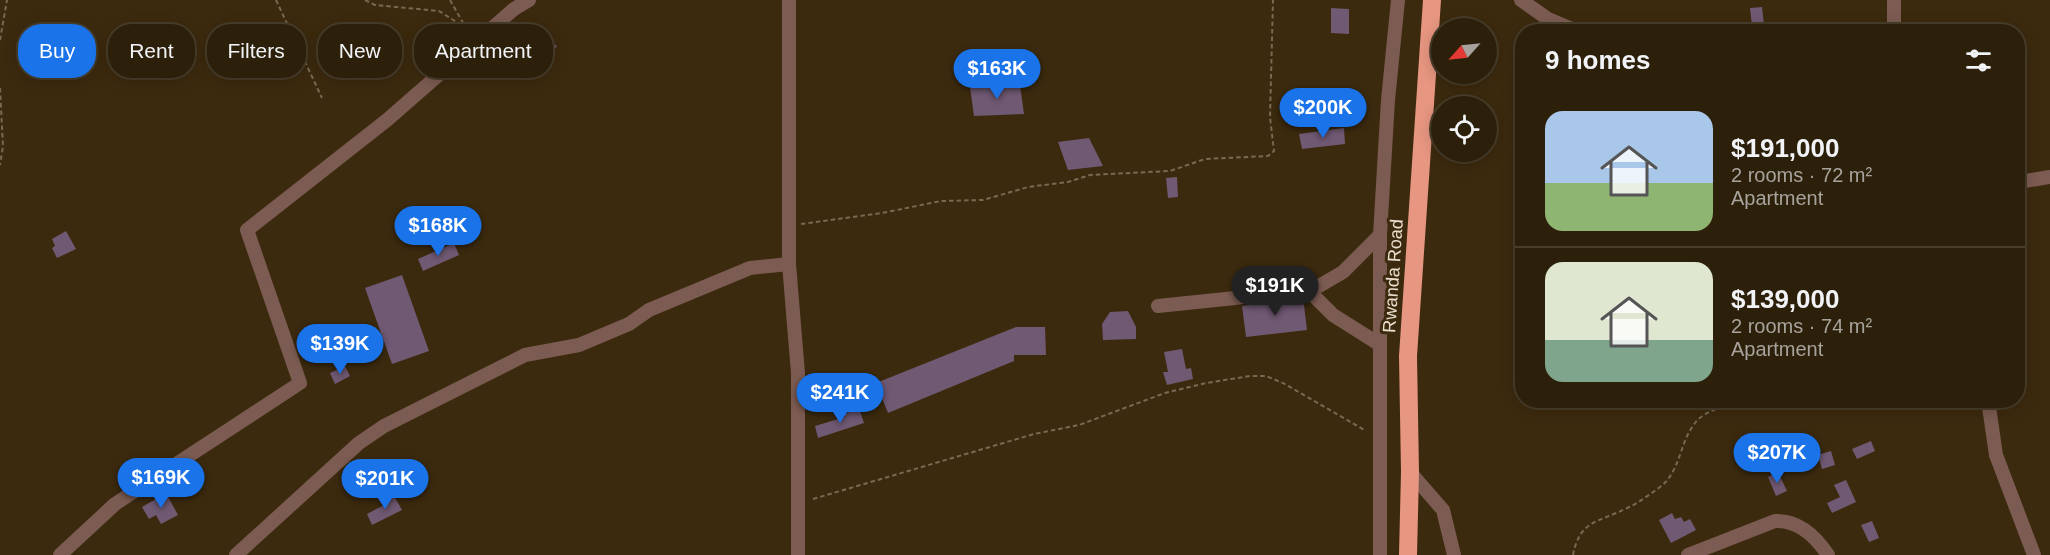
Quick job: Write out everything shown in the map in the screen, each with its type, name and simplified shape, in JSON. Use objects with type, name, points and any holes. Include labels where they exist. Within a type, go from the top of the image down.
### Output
[{"type":"highway","name":"Rwanda Road","points":[[1408,555],[1410,472],[1408,356],[1432,0]]},
{"type":"street","points":[[60,555],[115,504],[300,382],[247,230],[387,120],[514,9],[529,0]]},
{"type":"street","points":[[789,0],[789,264],[798,373],[798,555]]},
{"type":"street","points":[[1380,555],[1380,236],[1388,100],[1398,0]]},
{"type":"street","points":[[1521,0],[1548,19],[1560,24]]},
{"type":"street","points":[[1894,0],[1894,24]]},
{"type":"street","points":[[2025,181],[2050,177]]},
{"type":"street","points":[[1158,306],[1307,289],[1329,282],[1343,272],[1380,236]]},
{"type":"street","points":[[236,555],[359,443],[384,426],[525,355],[579,345],[629,324],[649,310],[750,268],[789,264]]},
{"type":"street","points":[[1307,289],[1333,315],[1379,344]]},
{"type":"street","points":[[1989,408],[1995,455],[2034,555]]},
{"type":"street","points":[[1410,472],[1443,510],[1454,555]]},
{"type":"street","points":[[1688,555],[1775,521],[1792,523],[1809,533],[1828,555]]},
{"type":"path","points":[[0,40],[7,0]]},
{"type":"path","points":[[276,0],[322,98]]},
{"type":"path","points":[[365,0],[375,5],[439,11],[466,28],[450,0]]},
{"type":"path","points":[[790,226],[882,213],[948,200],[983,200],[1028,187],[1068,182],[1090,175],[1170,171],[1205,159],[1268,156],[1274,151],[1270,117],[1273,0]]},
{"type":"path","points":[[0,88],[3,146],[0,165]]},
{"type":"path","points":[[799,503],[1017,439],[1079,425],[1165,393],[1250,376],[1266,376],[1283,382],[1381,440]]},
{"type":"path","points":[[1573,555],[1576,541],[1587,525],[1625,509],[1662,486],[1672,476],[1694,424],[1707,413],[1718,408]]},
{"type":"building","points":[[1762,7],[1764,24],[1752,24],[1750,8]]},
{"type":"building","points":[[1331,8],[1349,9],[1349,34],[1331,33]]},
{"type":"building","points":[[1020,85],[1024,114],[974,116],[970,87]]},
{"type":"building","points":[[1344,128],[1345,144],[1302,149],[1299,134]]},
{"type":"building","points":[[1089,138],[1103,166],[1068,170],[1058,142]]},
{"type":"building","points":[[1177,177],[1178,197],[1168,198],[1166,178]]},
{"type":"building","points":[[66,231],[76,249],[57,258],[52,248],[55,246],[52,239]]},
{"type":"building","points":[[454,243],[459,255],[423,271],[418,259]]},
{"type":"building","points":[[402,275],[429,351],[392,364],[365,288]]},
{"type":"building","points":[[1303,297],[1307,330],[1246,337],[1242,306]]},
{"type":"building","points":[[1128,311],[1136,327],[1136,339],[1103,340],[1102,324],[1110,312]]},
{"type":"building","points":[[1016,327],[1045,327],[1046,355],[1014,355],[1014,361],[888,413],[876,383]]},
{"type":"building","points":[[1182,349],[1186,369],[1191,368],[1193,379],[1167,385],[1163,372],[1168,372],[1164,352]]},
{"type":"building","points":[[345,366],[350,376],[335,384],[330,373]]},
{"type":"building","points":[[859,408],[864,423],[818,438],[815,426],[845,417],[844,414]]},
{"type":"building","points":[[1871,441],[1875,451],[1857,459],[1852,449]]},
{"type":"building","points":[[1831,451],[1835,465],[1822,469],[1818,455]]},
{"type":"building","points":[[1778,472],[1787,491],[1776,496],[1768,477]]},
{"type":"building","points":[[1846,480],[1856,502],[1832,513],[1827,503],[1840,497],[1834,485]]},
{"type":"building","points":[[166,493],[178,515],[161,524],[156,515],[149,519],[142,507]]},
{"type":"building","points":[[393,494],[402,510],[372,525],[367,514],[384,505],[381,500]]},
{"type":"building","points":[[1672,513],[1675,519],[1681,517],[1684,522],[1690,519],[1696,530],[1671,543],[1659,520]]},
{"type":"building","points":[[1872,521],[1879,538],[1869,542],[1861,525]]}]
